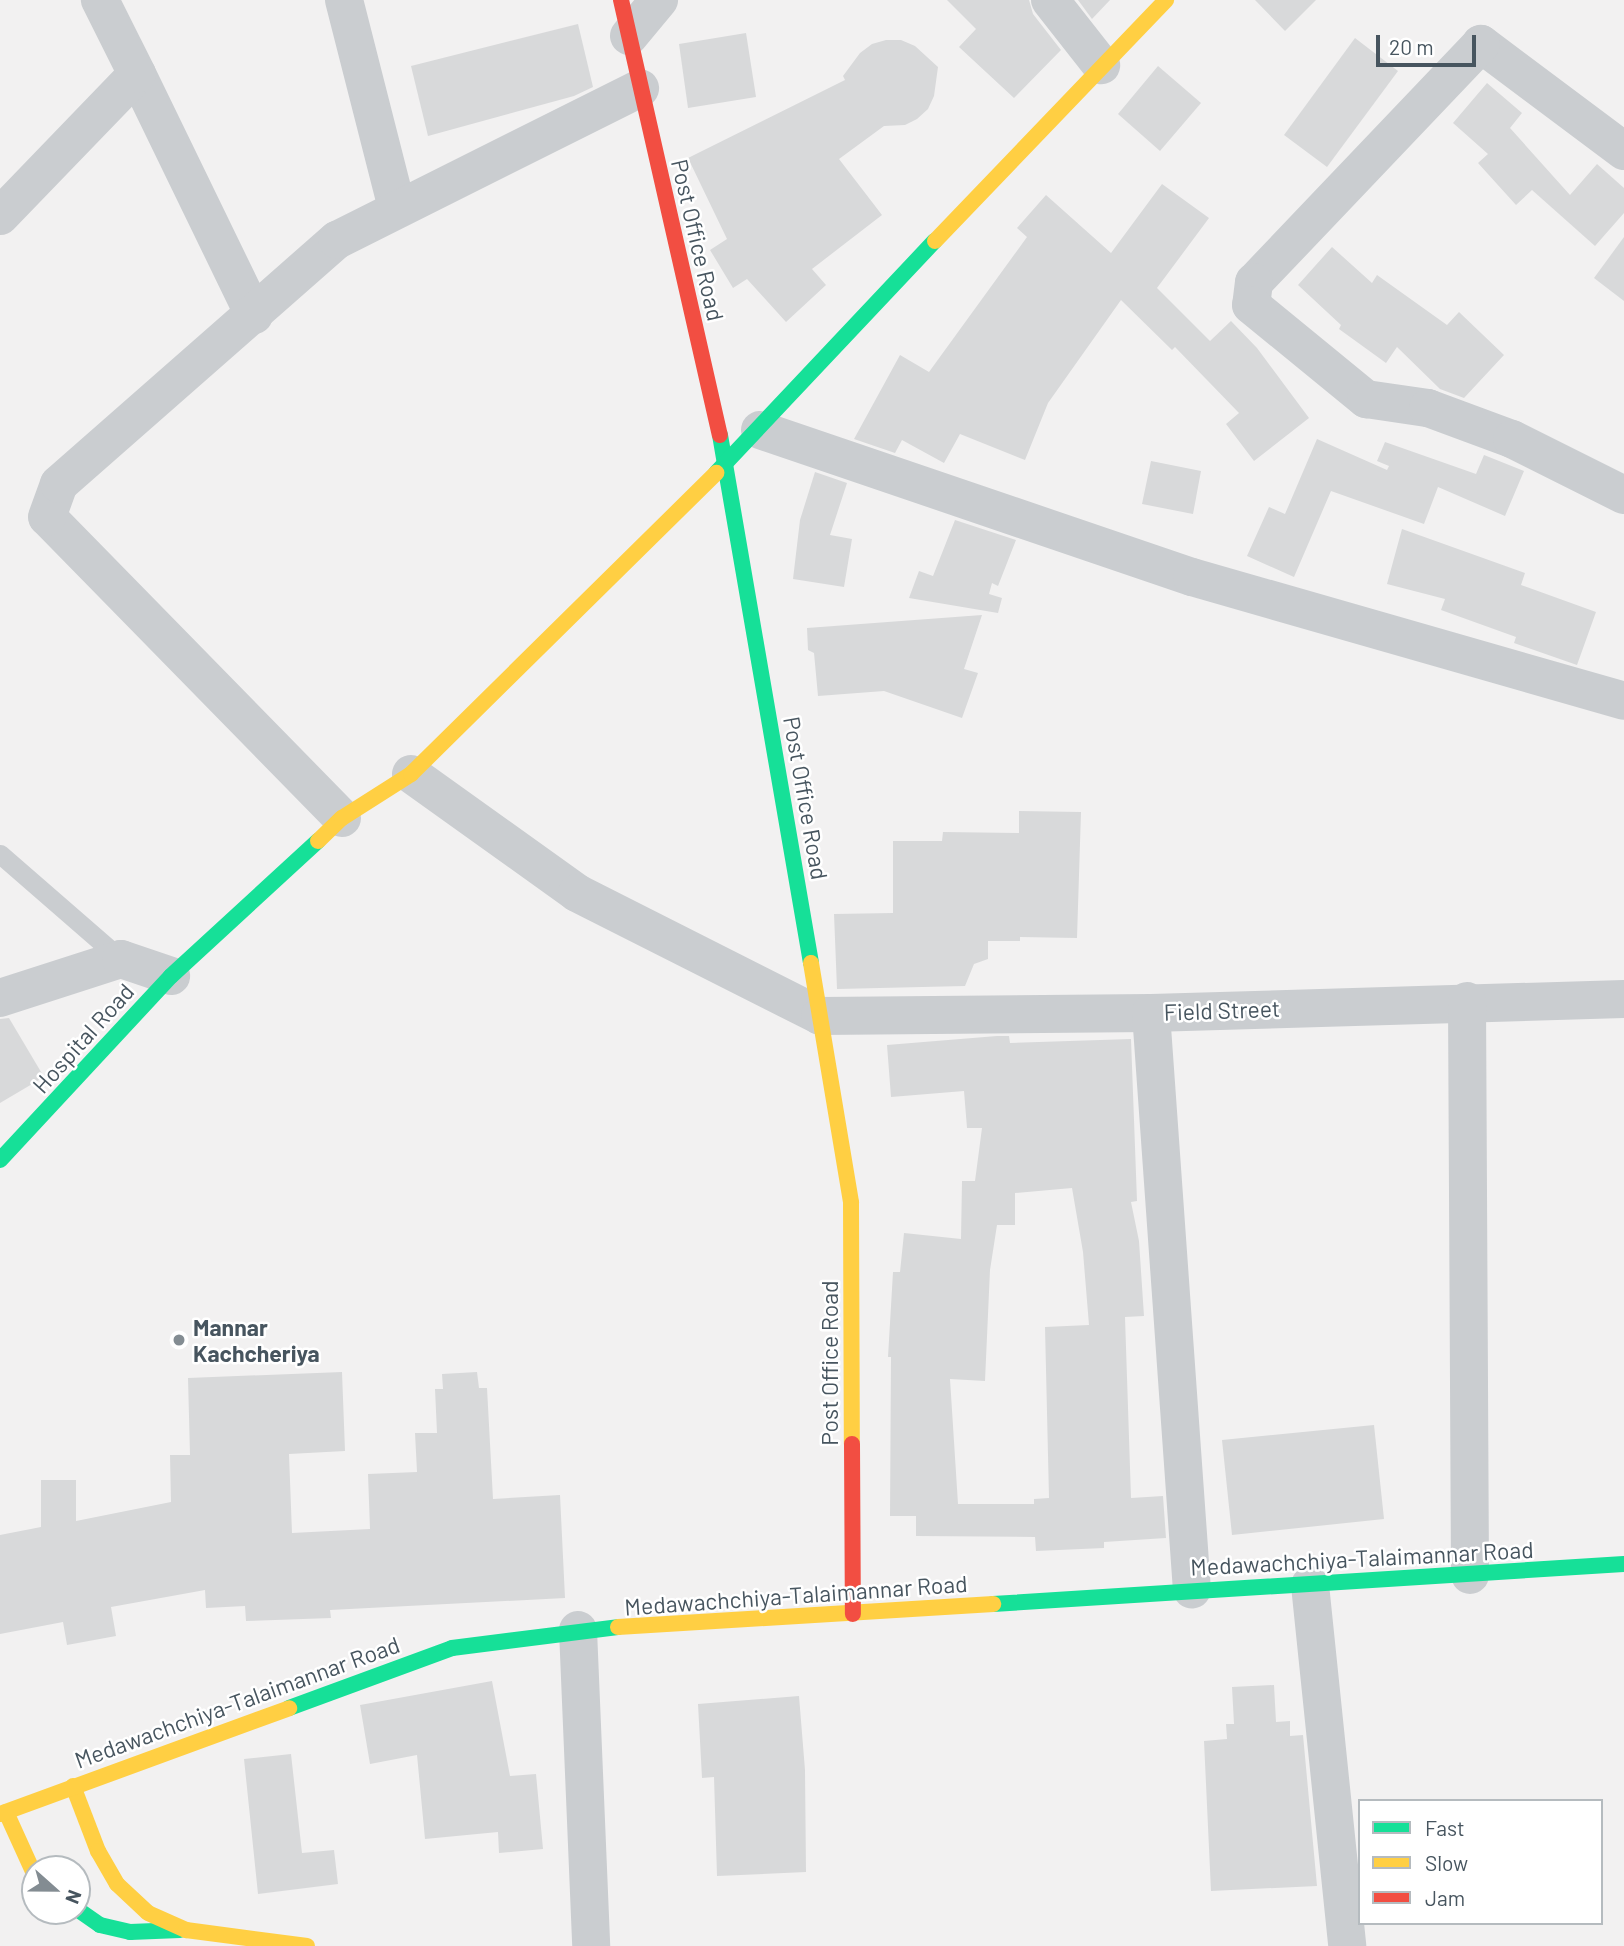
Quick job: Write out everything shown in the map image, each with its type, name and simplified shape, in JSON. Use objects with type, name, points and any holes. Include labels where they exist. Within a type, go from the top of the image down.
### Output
[{"type":"main road","name":"Hospital Road","points":[[0,1160],[171,975],[342,818],[411,774],[727,463],[1101,65],[1166,0]]},
{"type":"main road","name":"Post Office Road","points":[[625,18],[727,463],[851,1203],[853,1614]]},
{"type":"main road","name":"Medawachchiya-Talaimannar Road","points":[[3,1813],[452,1648],[578,1630],[1624,1564]]},
{"type":"main road","points":[[73,1786],[98,1851],[117,1884],[148,1913],[186,1930]]},
{"type":"main road","points":[[3,1813],[24,1855]]},
{"type":"main road","points":[[91,1919],[100,1925],[130,1932],[186,1930],[307,1946]]},
{"type":"street","points":[[100,0],[254,315]]},
{"type":"street","points":[[344,0],[397,208]]},
{"type":"street","points":[[625,18],[659,0]]},
{"type":"street","points":[[1050,0],[1101,65]]},
{"type":"street","points":[[1624,151],[1482,44],[1254,282],[1251,305],[1366,399],[1428,408],[1513,439],[1624,495]]},
{"type":"street","points":[[0,216],[137,74]]},
{"type":"street","points":[[342,818],[47,517],[59,484],[337,240],[640,88]]},
{"type":"street","points":[[760,430],[1192,577],[1624,701]]},
{"type":"street","points":[[411,774],[577,893],[820,1016]]},
{"type":"street","points":[[0,998],[121,959],[171,975]]},
{"type":"street","name":"Field Street","points":[[820,1016],[1151,1013],[1466,1001],[1624,999]]},
{"type":"street","points":[[1466,1001],[1470,1575]]},
{"type":"street","points":[[1151,1013],[1192,1590]]},
{"type":"street","points":[[1310,1585],[1347,1946]]},
{"type":"street","points":[[578,1630],[591,1946]]},
{"type":"lane","points":[[0,854],[121,959]]},
{"type":"building","points":[[947,0],[1029,0],[1033,14],[1061,50],[1014,98],[959,47],[976,29]]},
{"type":"building","points":[[1078,0],[1110,0],[1092,19]]},
{"type":"building","points":[[1255,0],[1316,0],[1285,31]]},
{"type":"building","points":[[578,24],[593,87],[574,96],[428,136],[411,66]]},
{"type":"building","points":[[746,33],[756,97],[688,108],[679,44]]},
{"type":"building","points":[[1355,38],[1398,71],[1327,167],[1284,135]]},
{"type":"building","points":[[901,40],[915,46],[938,67],[934,96],[928,109],[917,119],[905,125],[884,126],[839,159],[882,215],[812,269],[826,285],[786,322],[747,279],[733,288],[710,250],[727,239],[688,158],[845,80],[843,76],[860,53],[872,44]]},
{"type":"building","points":[[1158,66],[1201,103],[1160,151],[1118,114]]},
{"type":"building","points":[[1487,83],[1522,113],[1510,128],[1570,195],[1597,164],[1624,188],[1624,213],[1595,246],[1532,190],[1516,205],[1478,163],[1488,154],[1453,123]]},
{"type":"building","points":[[1162,184],[1209,218],[1157,288],[1210,341],[1231,321],[1257,348],[1309,418],[1254,461],[1226,424],[1239,413],[1175,347],[1172,350],[1121,300],[1048,403],[1025,460],[960,434],[944,463],[902,440],[895,453],[854,439],[900,355],[929,372],[1027,237],[1017,228],[1046,195],[1111,253]]},
{"type":"building","points":[[1624,237],[1624,301],[1594,278]]},
{"type":"building","points":[[1332,247],[1372,283],[1377,275],[1447,325],[1459,312],[1504,355],[1464,398],[1440,389],[1397,347],[1386,363],[1339,329],[1341,325],[1298,285]]},
{"type":"building","points":[[1317,439],[1387,470],[1389,466],[1377,461],[1385,442],[1476,474],[1484,455],[1524,471],[1505,516],[1438,487],[1424,524],[1331,491],[1294,577],[1247,556],[1269,507],[1285,514]]},
{"type":"building","points":[[1151,461],[1201,471],[1193,514],[1142,504]]},
{"type":"building","points":[[815,472],[847,483],[830,535],[852,539],[844,587],[793,579],[800,520]]},
{"type":"building","points":[[955,520],[1016,540],[998,586],[992,583],[989,594],[1002,598],[998,613],[909,598],[919,571],[933,576]]},
{"type":"building","points":[[1402,529],[1525,573],[1521,585],[1596,612],[1577,665],[1514,643],[1516,637],[1441,610],[1445,599],[1387,584]]},
{"type":"building","points":[[982,615],[964,669],[978,673],[962,718],[884,691],[818,696],[814,653],[808,650],[807,628]]},
{"type":"building","points":[[1019,811],[1081,812],[1077,938],[1020,937],[1020,941],[988,941],[988,959],[974,964],[965,986],[837,989],[834,914],[893,913],[893,841],[942,841],[943,832],[1019,833]]},
{"type":"building","points":[[9,1018],[44,1077],[0,1103],[0,1019]]},
{"type":"building","points":[[997,1036],[1009,1036],[1010,1043],[1131,1039],[1137,1201],[1131,1202],[1139,1241],[1144,1316],[1125,1317],[1131,1498],[1163,1496],[1166,1538],[1104,1542],[1104,1548],[1036,1551],[1035,1537],[916,1536],[916,1516],[890,1516],[891,1357],[888,1357],[893,1272],[900,1272],[904,1233],[961,1239],[962,1181],[975,1181],[982,1128],[967,1128],[964,1091],[891,1097],[887,1045]],"holes":[[[1072,1188],[1083,1252],[1089,1325],[1045,1327],[1049,1498],[1034,1499],[1034,1504],[958,1504],[950,1379],[985,1381],[990,1270],[997,1225],[1015,1225],[1015,1193]]]},
{"type":"building","points":[[342,1372],[345,1451],[289,1454],[292,1533],[370,1529],[368,1474],[417,1472],[415,1433],[437,1433],[435,1389],[443,1389],[442,1374],[477,1372],[479,1388],[487,1388],[493,1499],[560,1495],[565,1598],[330,1610],[331,1618],[246,1621],[245,1606],[206,1608],[205,1590],[111,1607],[116,1636],[67,1645],[63,1622],[0,1634],[0,1535],[41,1527],[41,1480],[76,1480],[76,1521],[171,1502],[170,1455],[190,1455],[188,1378]]},
{"type":"building","points":[[1374,1425],[1384,1519],[1232,1535],[1222,1440]]},
{"type":"building","points":[[492,1681],[510,1776],[536,1774],[543,1849],[499,1853],[498,1832],[425,1839],[417,1755],[370,1764],[360,1705]]},
{"type":"building","points":[[1274,1685],[1276,1722],[1290,1721],[1290,1736],[1303,1735],[1317,1886],[1211,1891],[1204,1741],[1227,1739],[1226,1724],[1234,1724],[1232,1687]]},
{"type":"building","points":[[799,1696],[805,1770],[806,1872],[717,1876],[714,1777],[702,1778],[698,1704]]},
{"type":"building","points":[[291,1754],[302,1853],[334,1850],[338,1884],[258,1894],[244,1759]]},
{"type":"traffic: fast","points":[[716,473],[935,241]]},
{"type":"traffic: fast","points":[[720,435],[811,963]]},
{"type":"traffic: fast","points":[[0,1160],[171,976],[318,841]]},
{"type":"traffic: fast","points":[[993,1604],[1624,1564]]},
{"type":"traffic: fast","points":[[289,1708],[452,1648],[618,1627]]},
{"type":"traffic: fast","points":[[91,1919],[100,1925],[130,1932],[180,1930]]},
{"type":"traffic: slow","points":[[935,241],[1166,0]]},
{"type":"traffic: slow","points":[[318,841],[342,818],[411,774],[716,473]]},
{"type":"traffic: slow","points":[[811,963],[851,1203],[852,1444]]},
{"type":"traffic: slow","points":[[618,1627],[993,1604]]},
{"type":"traffic: slow","points":[[0,1814],[289,1708]]},
{"type":"traffic: slow","points":[[73,1786],[98,1851],[117,1884],[148,1913],[186,1930],[307,1946]]},
{"type":"traffic: slow","points":[[6,1812],[25,1855]]},
{"type":"traffic: jam","points":[[621,0],[720,435]]},
{"type":"traffic: jam","points":[[852,1444],[853,1614]]},
{"type":"place","name":"Mannar Kachcheriya","points":[[179,1340]]}]
